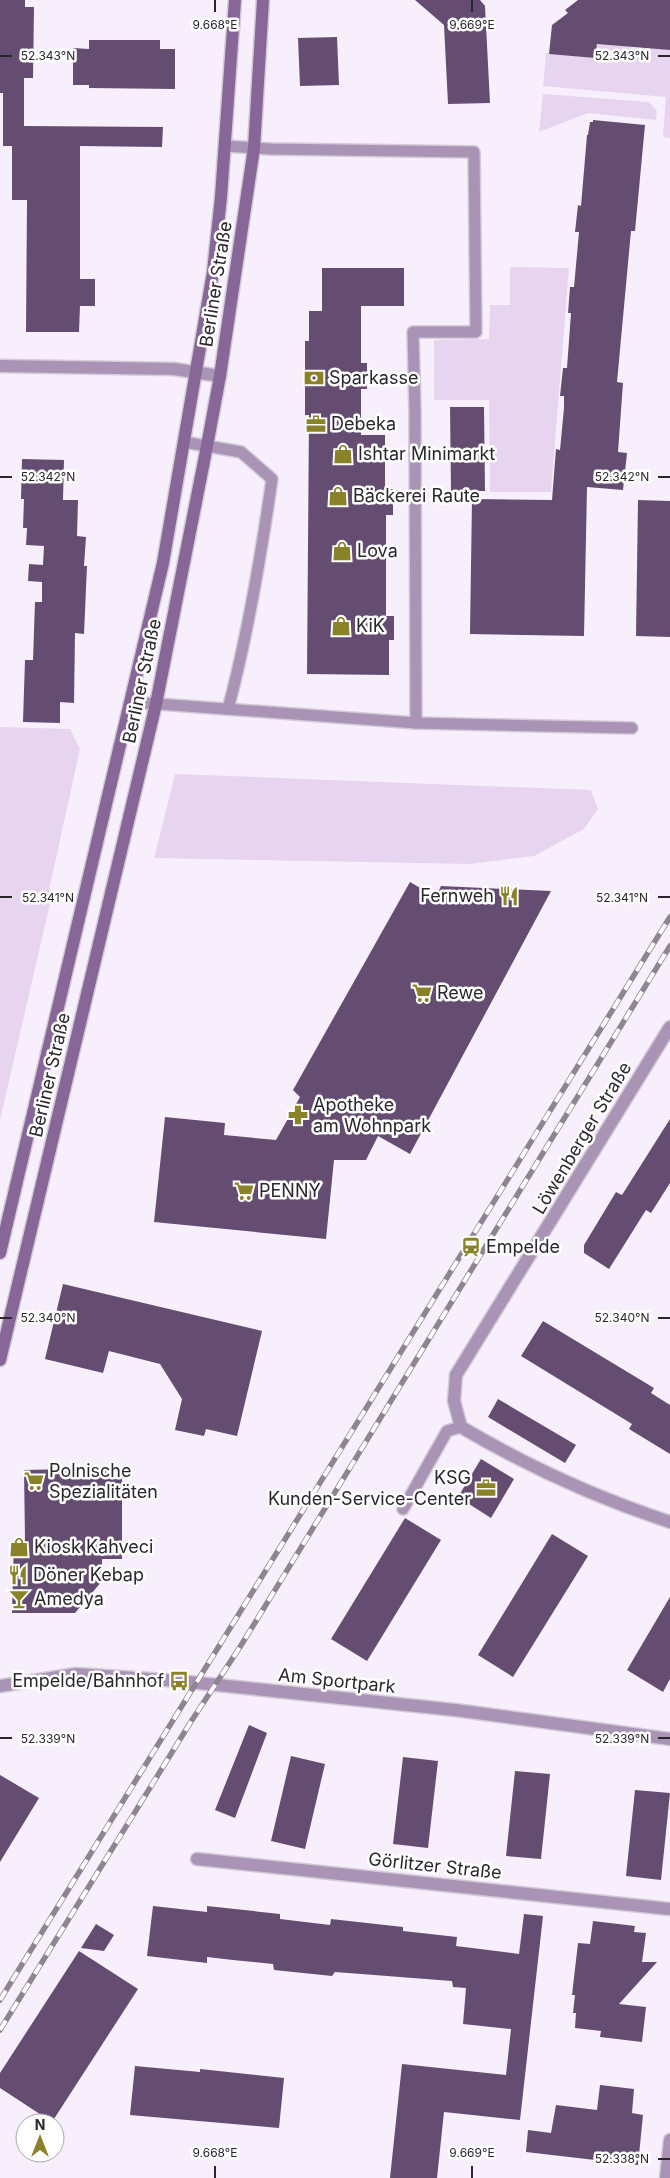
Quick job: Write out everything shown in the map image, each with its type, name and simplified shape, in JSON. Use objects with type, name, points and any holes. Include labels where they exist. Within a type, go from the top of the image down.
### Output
[{"type":"street","name":"Berliner Straße","points":[[0,1253],[163,563],[213,272],[225,146],[235,0]]},
{"type":"street","name":"Berliner Straße","points":[[0,1360],[156,704],[207,446],[220,376],[254,148],[262,0]]},
{"type":"street","points":[[0,366],[174,369],[220,376]]},
{"type":"street","name":"Löwenberger Straße","points":[[461,1427],[454,1401],[456,1375],[670,1027]]},
{"type":"street","points":[[461,1427],[499,1450],[559,1479],[606,1499],[670,1522]]},
{"type":"street","name":"Am Sportpark","points":[[0,1686],[76,1674],[179,1681],[455,1710],[670,1739]]},
{"type":"street","name":"Görlitzer Straße","points":[[197,1859],[670,1909]]},
{"type":"street","points":[[666,2178],[670,2140]]},
{"type":"lane","points":[[225,146],[474,152],[476,332],[413,332],[416,723]]},
{"type":"lane","points":[[184,442],[241,452],[272,479],[240,660],[228,709]]},
{"type":"lane","points":[[131,702],[416,723],[632,728]]},
{"type":"lane","points":[[403,1509],[447,1431],[461,1427]]},
{"type":"shaded area","points":[[630,40],[630,47],[642,49],[644,44],[657,45],[659,50],[660,42],[670,43],[670,138],[663,137],[666,97],[543,86],[546,53],[595,58],[596,46],[600,43]]},
{"type":"shaded area","points":[[543,94],[649,102],[657,111],[656,120],[588,113],[539,132]]},
{"type":"shaded area","points":[[510,267],[569,268],[551,492],[490,492],[489,400],[434,400],[434,340],[489,339],[490,305],[510,305]]},
{"type":"shaded area","points":[[0,727],[70,729],[80,749],[49,890],[53,891],[0,1120]]},
{"type":"shaded area","points":[[175,774],[591,790],[598,809],[584,829],[534,856],[471,864],[154,858]]},
{"type":"building","points":[[0,0],[25,0],[25,7],[34,7],[33,78],[24,78],[24,126],[163,127],[162,147],[80,146],[80,279],[95,279],[95,306],[80,306],[79,332],[26,332],[27,200],[12,200],[12,146],[3,146],[3,93],[0,93]]},
{"type":"building","points":[[415,0],[480,0],[485,6],[490,103],[448,104],[444,25]]},
{"type":"building","points":[[578,0],[670,0],[670,50],[597,44],[595,58],[549,54],[552,25],[568,13],[565,10]]},
{"type":"building","points":[[337,37],[339,85],[300,86],[298,38]]},
{"type":"building","points":[[89,40],[160,40],[160,49],[175,49],[175,89],[89,88],[89,85],[73,85],[73,48],[89,49]]},
{"type":"building","points":[[593,120],[645,125],[635,231],[631,231],[617,382],[623,383],[618,452],[627,453],[623,490],[587,487],[584,636],[470,634],[472,499],[552,500],[556,449],[560,450],[564,408],[564,396],[560,396],[563,368],[567,368],[571,313],[568,313],[570,287],[574,287],[579,232],[575,232],[578,205],[581,206],[587,135],[590,122],[593,122]]},
{"type":"building","points":[[322,268],[404,268],[404,306],[361,306],[361,363],[367,363],[367,389],[361,389],[361,435],[385,435],[385,489],[393,489],[393,515],[386,515],[386,616],[394,616],[394,640],[389,640],[389,675],[307,674],[309,415],[305,415],[305,341],[309,341],[309,311],[322,311]]},
{"type":"building","points":[[450,407],[484,407],[485,491],[451,491]]},
{"type":"building","points":[[22,459],[64,460],[63,500],[78,500],[77,536],[86,537],[84,566],[87,566],[84,634],[75,633],[74,703],[60,702],[60,723],[23,722],[25,660],[33,660],[35,602],[42,602],[42,582],[28,581],[29,564],[43,565],[44,546],[26,545],[27,528],[23,528],[24,499],[21,499]]},
{"type":"building","points":[[638,500],[670,501],[670,637],[636,636]]},
{"type":"building","name":"Rewe","points":[[410,882],[436,897],[441,886],[551,891],[410,1154],[378,1136],[366,1160],[334,1160],[326,1239],[154,1222],[165,1117],[225,1123],[224,1135],[276,1140],[300,1097],[293,1090]]},
{"type":"building","points":[[670,1119],[670,1183],[651,1213],[646,1210],[609,1269],[584,1253],[584,1245],[616,1192],[622,1195]]},
{"type":"building","points":[[63,1284],[262,1331],[237,1436],[206,1429],[204,1436],[175,1430],[182,1399],[160,1364],[109,1351],[103,1373],[45,1359]]},
{"type":"building","points":[[543,1321],[654,1388],[651,1393],[670,1405],[670,1454],[629,1429],[632,1424],[521,1356]]},
{"type":"building","points":[[498,1399],[576,1445],[565,1463],[488,1417]]},
{"type":"building","name":"KSG Kunden-Service-Center","points":[[481,1459],[514,1479],[491,1518],[458,1497]]},
{"type":"building","points":[[122,1468],[122,1559],[102,1559],[102,1581],[75,1613],[12,1613],[14,1540],[25,1540],[24,1470]]},
{"type":"building","points":[[405,1518],[441,1540],[367,1661],[331,1639]]},
{"type":"building","points":[[552,1534],[588,1556],[513,1677],[478,1655]]},
{"type":"building","points":[[670,1597],[670,1679],[663,1692],[627,1670]]},
{"type":"building","points":[[249,1725],[267,1733],[235,1818],[215,1810]]},
{"type":"building","points":[[291,1756],[325,1764],[305,1849],[271,1841]]},
{"type":"building","points":[[403,1757],[438,1761],[428,1848],[393,1844]]},
{"type":"building","points":[[515,1771],[550,1774],[541,1859],[506,1856]]},
{"type":"building","points":[[0,1775],[39,1798],[0,1862]]},
{"type":"building","points":[[635,1790],[670,1793],[661,1880],[626,1876]]},
{"type":"building","points":[[153,1906],[207,1912],[207,1906],[280,1914],[280,1919],[330,1925],[331,1919],[403,1927],[403,1931],[457,1937],[456,1946],[519,1954],[524,1914],[543,1916],[520,2120],[444,2112],[437,2178],[390,2178],[402,2064],[506,2075],[511,2029],[463,2024],[466,1988],[453,1987],[452,1981],[335,1972],[332,1976],[274,1970],[273,1964],[207,1957],[207,1963],[147,1956]]},
{"type":"building","points":[[593,1921],[635,1926],[634,1932],[646,1933],[642,1962],[657,1962],[619,2004],[646,2007],[642,2042],[600,2037],[601,2031],[575,2028],[576,2013],[573,2013],[575,1995],[572,1995],[578,1943],[590,1944]]},
{"type":"building","points":[[96,1924],[114,1935],[104,1951],[81,1948]]},
{"type":"building","points":[[79,1951],[138,1989],[58,2113],[38,2113],[0,2088],[0,2073]]},
{"type":"building","points":[[135,2066],[200,2072],[200,2069],[284,2078],[279,2128],[130,2115]]},
{"type":"building","points":[[600,2085],[634,2089],[632,2113],[643,2115],[638,2165],[526,2152],[528,2130],[551,2133],[556,2105],[597,2110]]},
{"type":"railway","points":[[0,2000],[670,917]]},
{"type":"railway","points":[[0,2030],[192,1720],[240,1647],[670,946]]},
{"type":"place","name":"Sparkasse","points":[[314,378]]},
{"type":"place","name":"Debeka","points":[[316,424]]},
{"type":"place","name":"Ishtar Minimarkt","points":[[343,454]]},
{"type":"place","name":"Bäckerei Raute","points":[[338,496]]},
{"type":"place","name":"Lova","points":[[342,551]]},
{"type":"place","name":"KiK","points":[[341,626]]},
{"type":"place","name":"Fernweh","points":[[509,896]]},
{"type":"place","name":"Rewe","points":[[422,993]]},
{"type":"place","name":"Apotheke am Wohnpark","points":[[298,1115]]},
{"type":"place","name":"PENNY","points":[[244,1191]]},
{"type":"place","name":"Empelde","points":[[471,1247]]},
{"type":"place","name":"Polnische Spezialitäten","points":[[34,1481]]},
{"type":"place","name":"KSG Kunden-Service-Center","points":[[486,1488]]},
{"type":"place","name":"Kiosk Kahveci","points":[[19,1547]]},
{"type":"place","name":"Döner Kebap","points":[[18,1575]]},
{"type":"place","name":"Amedya","points":[[19,1599]]},
{"type":"place","name":"Empelde/Bahnhof","points":[[179,1681]]}]
